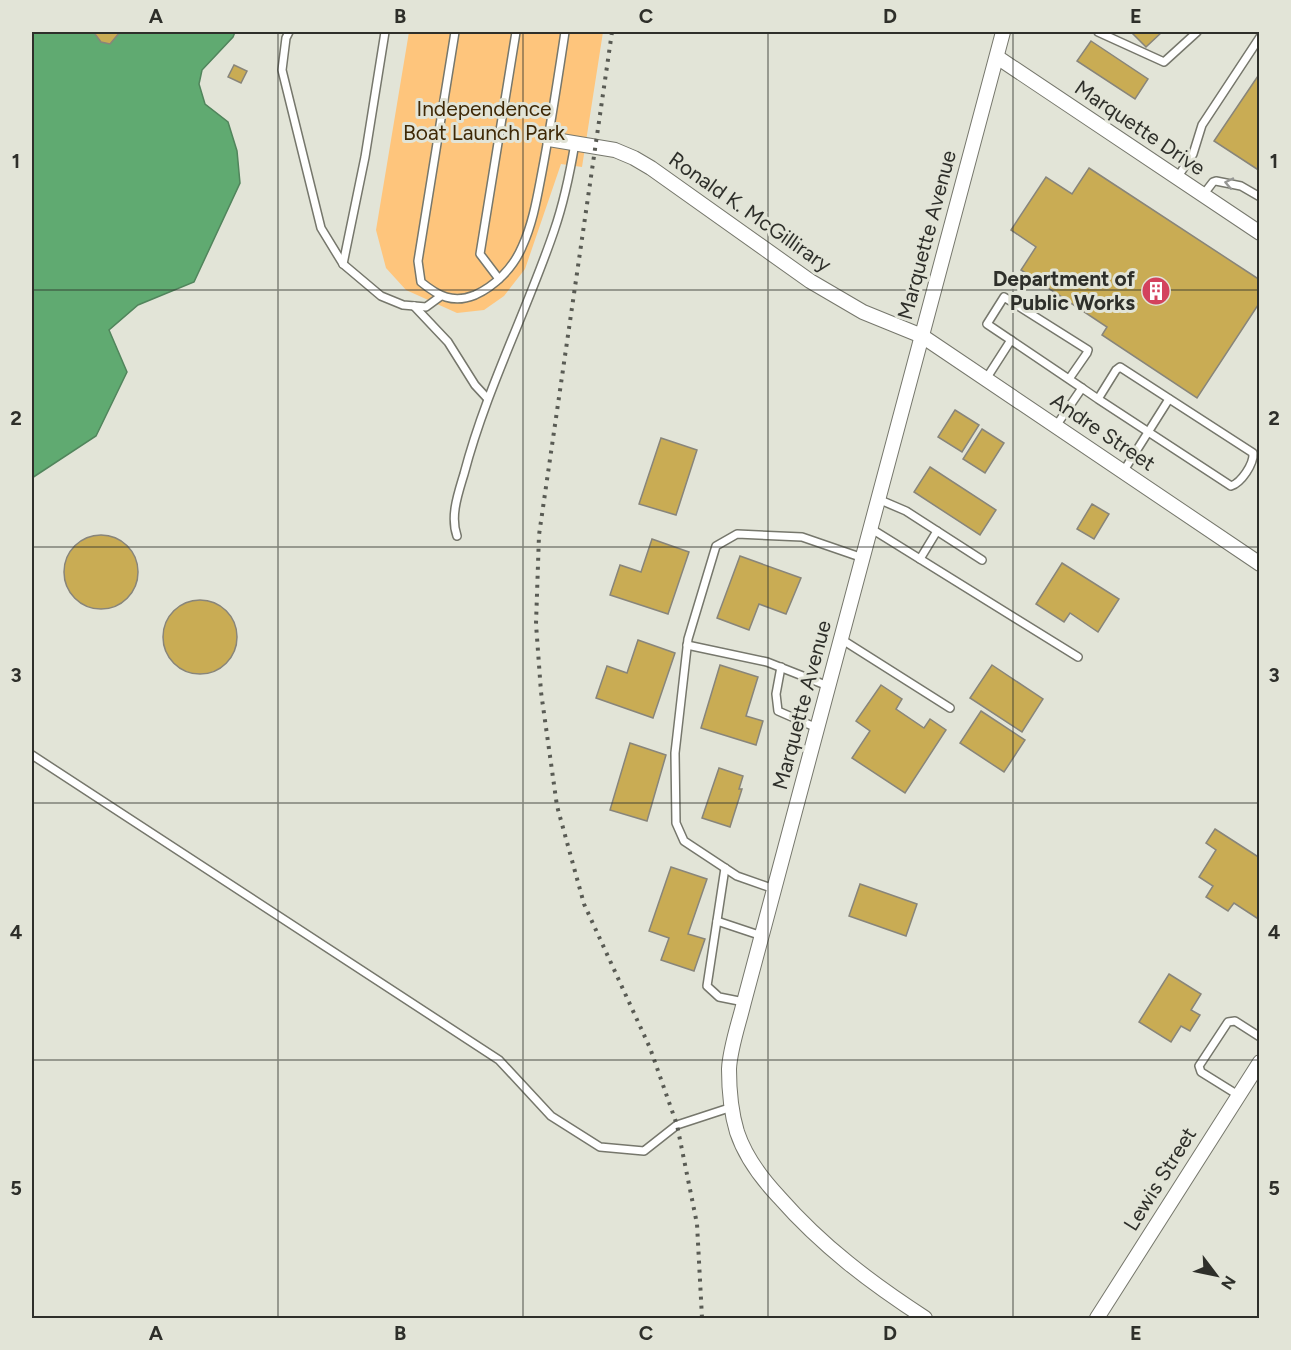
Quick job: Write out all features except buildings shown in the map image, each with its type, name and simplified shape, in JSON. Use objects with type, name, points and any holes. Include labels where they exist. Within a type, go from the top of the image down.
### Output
[{"type":"street","name":"Marquette Avenue","points":[[925,1318],[874,1285],[853,1268],[795,1216],[767,1184],[751,1161],[738,1134],[732,1107],[729,1067],[744,1002],[1003,32]]},
{"type":"street","name":"Marquette Drive","points":[[997,57],[1260,233]]},
{"type":"street","name":"Ronald K. McGillirary","points":[[549,139],[615,150],[634,158],[810,281],[862,312],[922,336]]},
{"type":"street","name":"Andre Street","points":[[922,336],[1260,564]]},
{"type":"street","name":"Lewis Street","points":[[1097,1318],[1260,1062]]},
{"type":"lane","points":[[289,32],[286,38],[282,70],[321,228],[343,264],[381,296],[403,305],[426,307],[441,296]]},
{"type":"lane","points":[[343,264],[365,157],[385,32]]},
{"type":"lane","points":[[455,32],[418,261],[421,282],[433,292],[450,299],[468,297],[490,288],[509,268],[521,249],[532,222],[549,139],[565,32]]},
{"type":"lane","points":[[499,279],[480,254],[516,32]]},
{"type":"lane","points":[[1098,32],[1164,62],[1197,32]]},
{"type":"lane","points":[[1177,178],[1193,154],[1202,125],[1260,37]]},
{"type":"lane","points":[[457,536],[454,527],[455,507],[487,398],[554,232],[566,193],[575,143]]},
{"type":"lane","points":[[1203,195],[1216,181],[1241,186],[1260,197]]},
{"type":"lane","points":[[1069,379],[1088,350],[1004,297],[987,324],[1098,399],[1148,432],[1231,486],[1237,484],[1253,460],[1253,453],[1120,367],[1098,399]]},
{"type":"lane","points":[[414,306],[448,342],[475,385],[487,398]]},
{"type":"lane","points":[[986,379],[1011,340]]},
{"type":"lane","points":[[1056,426],[1082,388]]},
{"type":"lane","points":[[1123,472],[1169,399]]},
{"type":"lane","points":[[878,499],[906,512],[982,560]]},
{"type":"lane","points":[[870,528],[1078,657]]},
{"type":"lane","points":[[920,559],[937,531]]},
{"type":"lane","points":[[774,889],[737,876],[684,841],[676,823],[675,753],[687,645],[716,546],[737,534],[802,537],[863,558]]},
{"type":"lane","points":[[841,639],[950,708]]},
{"type":"lane","points":[[687,645],[767,662],[828,686]]},
{"type":"lane","points":[[781,667],[776,694],[778,711],[817,728]]},
{"type":"lane","points":[[32,755],[499,1060],[551,1116],[600,1147],[644,1151],[677,1125],[732,1107]]},
{"type":"lane","points":[[725,868],[707,986],[719,997],[744,1002]]},
{"type":"lane","points":[[717,921],[762,936]]},
{"type":"lane","points":[[1238,1095],[1201,1072],[1199,1066],[1228,1022],[1235,1021],[1260,1037]]},
{"type":"green space","name":"Independence Boat Launch Park","points":[[409,32],[603,32],[582,167],[561,164],[525,269],[504,296],[484,310],[457,313],[406,290],[386,268],[376,230]]},
{"type":"shaded area","points":[[32,32],[235,32],[202,70],[199,84],[205,104],[228,122],[237,151],[240,183],[194,282],[138,305],[109,330],[127,372],[96,436],[32,478]]},
{"type":"railway","points":[[612,32],[539,535],[536,624],[541,692],[557,806],[584,904],[650,1048],[677,1125],[697,1224],[702,1318]]},
{"type":"place","name":"Department of Public Works","points":[[1156,291]]}]
